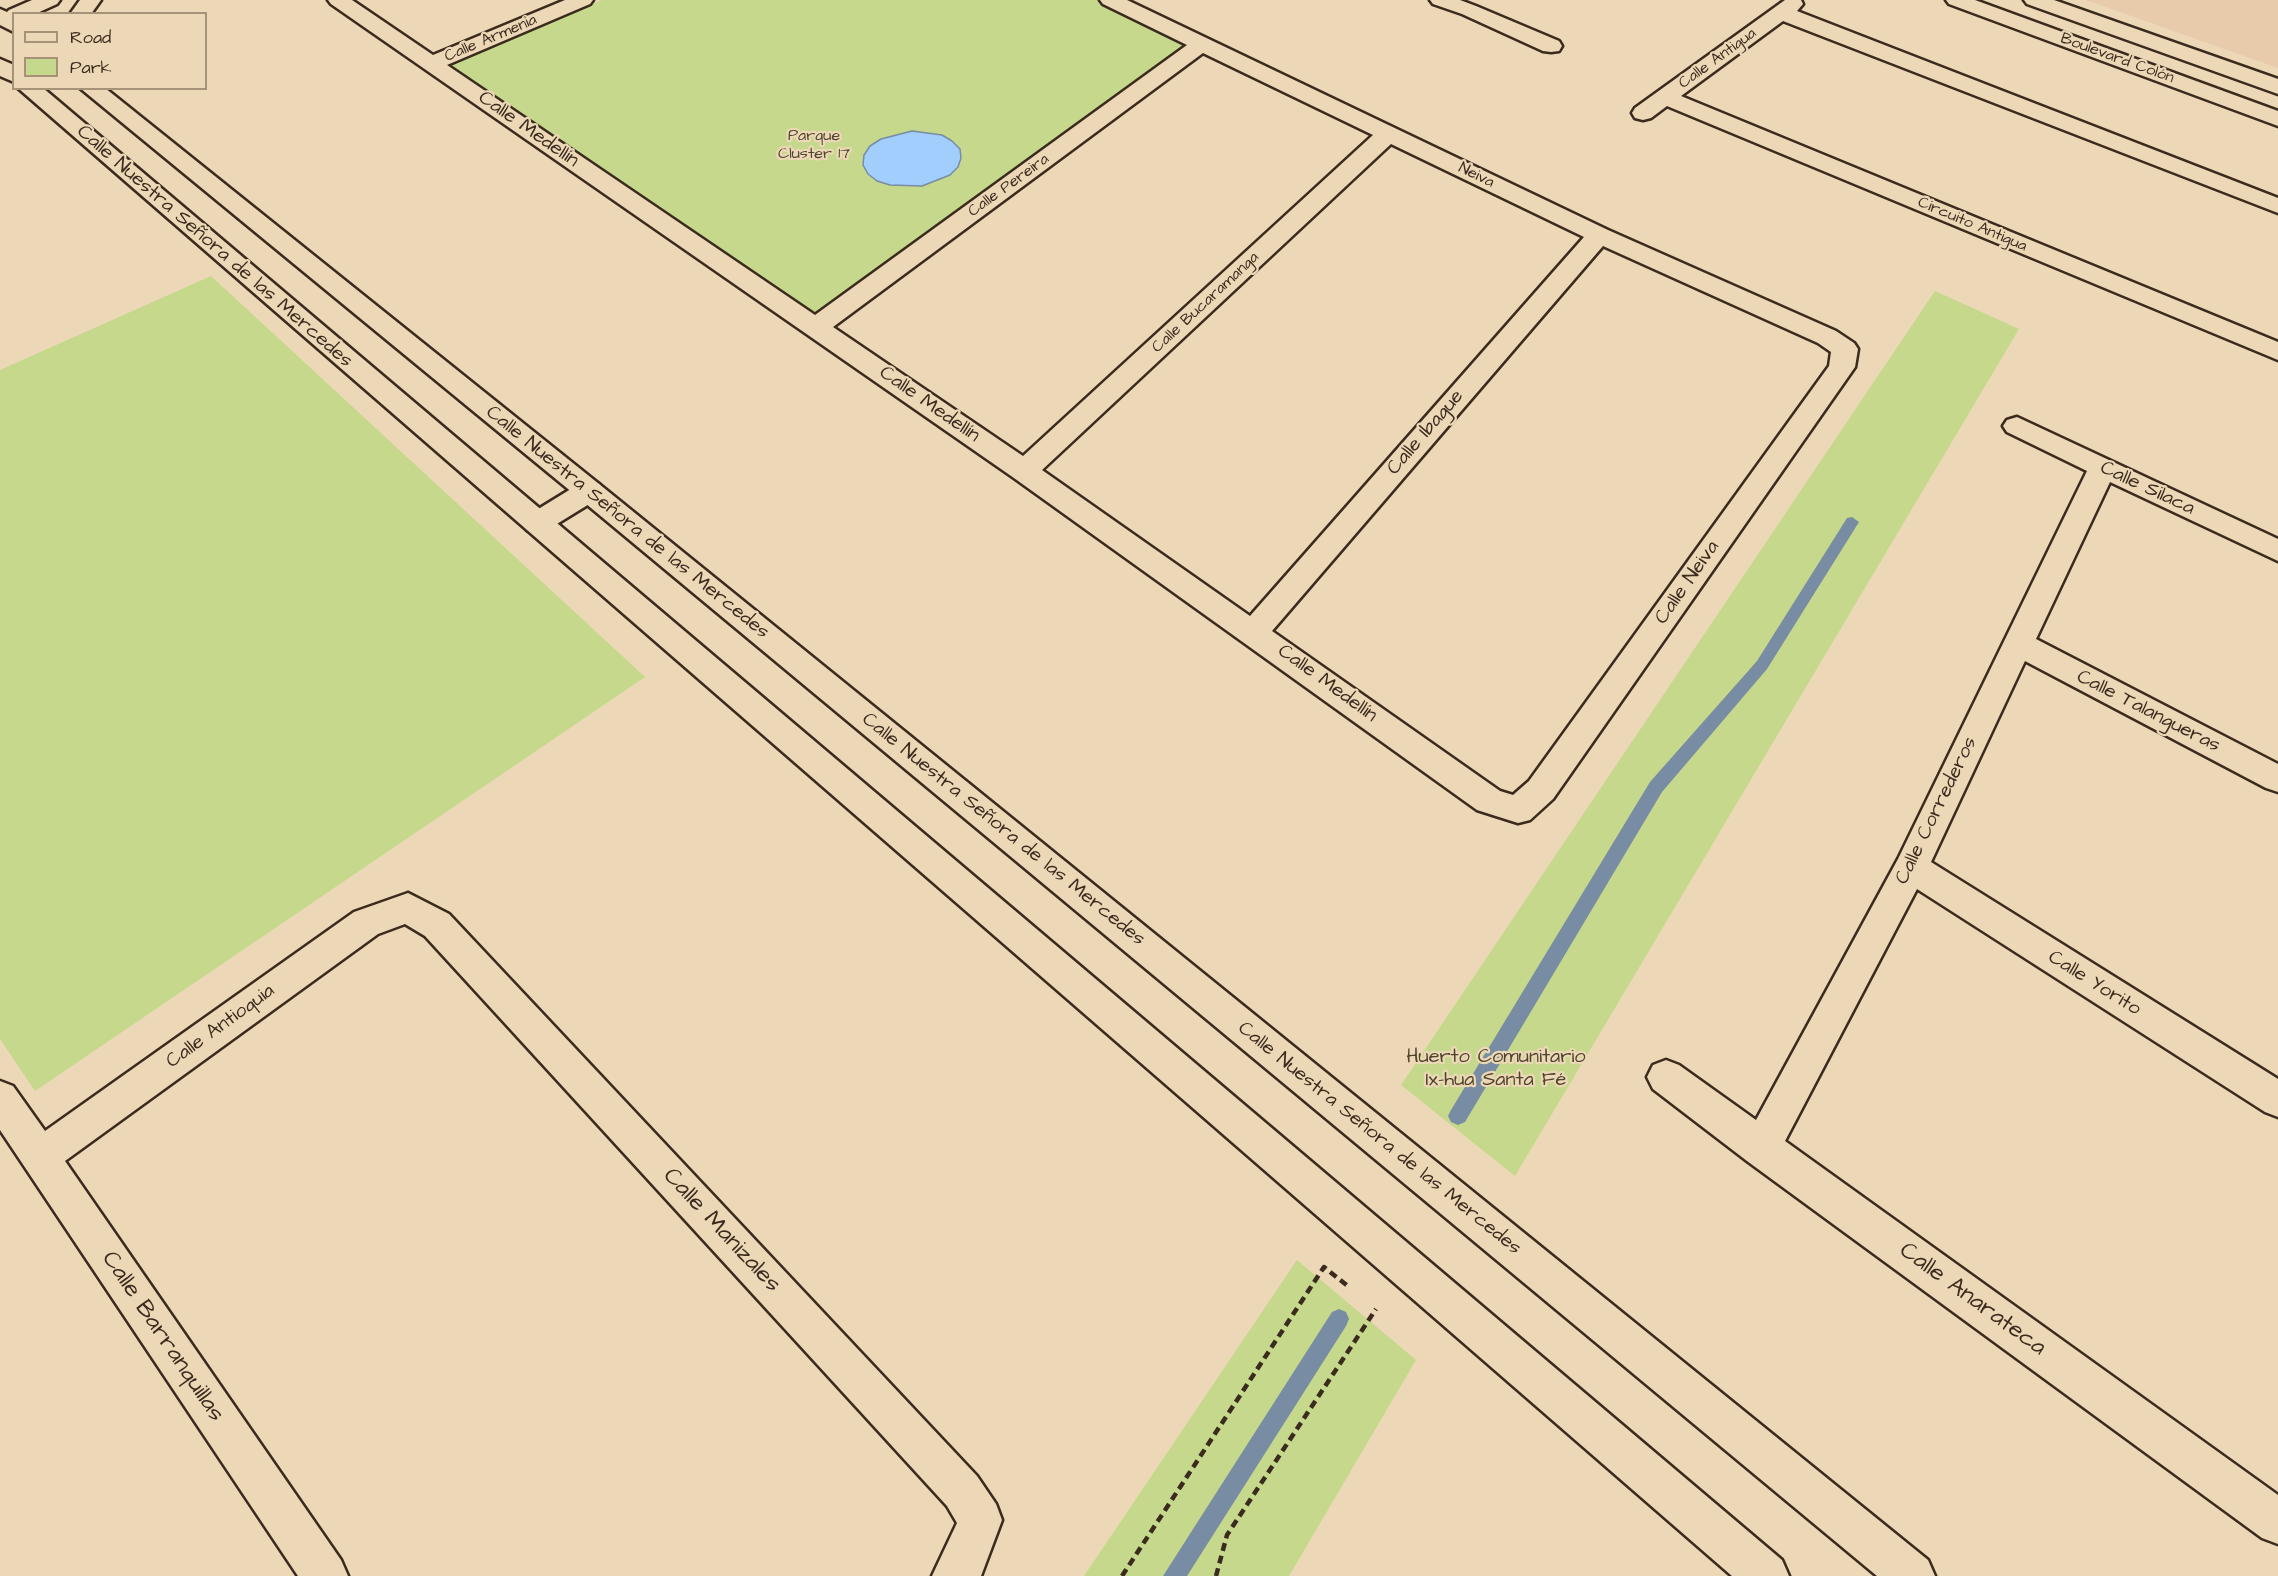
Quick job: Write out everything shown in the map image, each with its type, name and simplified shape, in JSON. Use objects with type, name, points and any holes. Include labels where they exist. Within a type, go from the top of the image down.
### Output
[{"type":"street","points":[[22,12],[50,0]]},
{"type":"street","name":"Calle Medellín","points":[[338,0],[1024,471],[1489,801],[1518,810]]},
{"type":"street","name":"Calle Armenia","points":[[432,63],[583,0]]},
{"type":"street","name":"Neiva","points":[[1110,0],[1599,235],[1827,337],[1845,349]]},
{"type":"street","points":[[1440,0],[1469,10],[1551,46]]},
{"type":"street","points":[[1469,10],[1494,5],[1503,0]]},
{"type":"street","name":"Boulevard Colón","points":[[1956,0],[2278,119]]},
{"type":"street","name":"Boulevard Colón","points":[[2034,0],[2278,87]]},
{"type":"street","name":"Calle Antigua","points":[[1643,113],[1787,8],[2278,206]]},
{"type":"street","name":"Calle Pereira","points":[[816,327],[1203,44]]},
{"type":"street","name":"Calle Nuestra Señora de las Mercedes","points":[[31,90],[1766,1576]]},
{"type":"street","name":"Calle Nuestra Señora de las Mercedes","points":[[93,90],[590,491],[1912,1576]]},
{"type":"street","name":"Circuito Antigua","points":[[1665,98],[2278,352]]},
{"type":"street","name":"Calle Bucaramanga","points":[[1024,471],[1388,134]]},
{"type":"street","name":"Calle Ibague","points":[[1253,632],[1599,235]]},
{"type":"street","name":"Calle Neiva","points":[[1518,810],[1541,790],[1842,367],[1845,349]]},
{"type":"street","name":"Calle Silaca","points":[[2017,426],[2278,551]]},
{"type":"street","name":"Calle Correderos","points":[[1761,1148],[1911,867],[2102,468]]},
{"type":"street","points":[[537,524],[590,491]]},
{"type":"street","name":"Calle Talangueras","points":[[2019,644],[2278,779]]},
{"type":"street","name":"Calle Yorito","points":[[1911,867],[2278,1100]]},
{"type":"street","name":"Calle Antioquia","points":[[40,1157],[366,923],[408,908]]},
{"type":"street","name":"Calle Manizales","points":[[408,908],[437,925],[962,1491],[980,1520],[964,1562],[956,1576]]},
{"type":"street","name":"Calle Anarateca","points":[[1666,1077],[2278,1522]]},
{"type":"street","name":"Calle Barranquillas","points":[[0,1098],[325,1576]]},
{"type":"path","points":[[1122,1576],[1324,1267],[1351,1288]]},
{"type":"path","points":[[1216,1576],[1227,1535],[1377,1309],[1368,1302]]},
{"type":"shaded area","points":[[2086,0],[2278,0],[2278,68]]},
{"type":"green space","name":"Parque Cluster 17","points":[[602,0],[1105,0],[1197,42],[815,326],[450,64]]},
{"type":"green space","points":[[211,276],[645,677],[35,1091],[0,1039],[0,370]]},
{"type":"green space","name":"Huerto Comunitario Ix-hua Santa Fé","points":[[1935,291],[2019,329],[1515,1176],[1401,1085]]},
{"type":"green space","points":[[1297,1260],[1416,1360],[1289,1576],[1084,1576]]},
{"type":"water","points":[[912,131],[942,135],[952,141],[960,149],[961,158],[958,167],[950,175],[922,186],[890,185],[877,181],[868,174],[863,165],[864,155],[870,146],[881,139]]},
{"type":"waterway","points":[[1458,1116],[1656,787],[1762,665],[1852,522]]},
{"type":"waterway","points":[[1174,1576],[1339,1319]]}]
